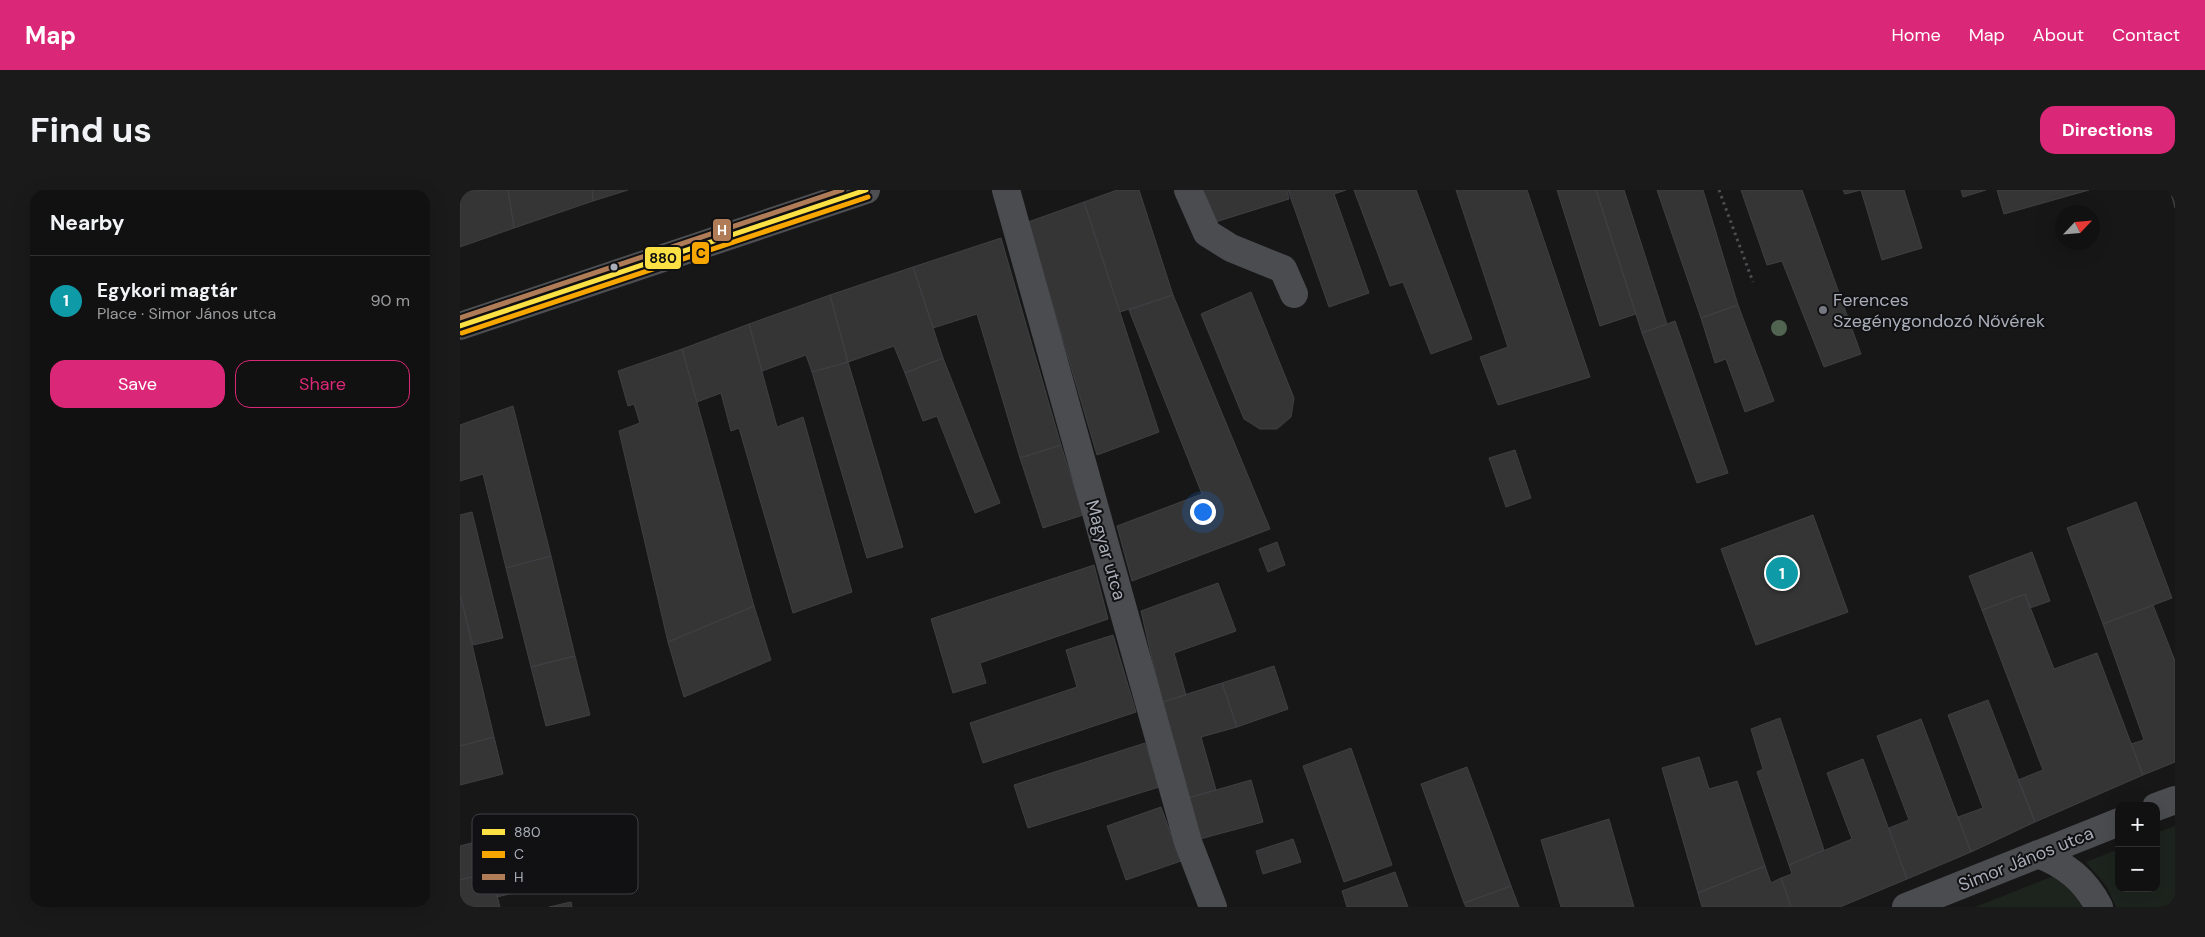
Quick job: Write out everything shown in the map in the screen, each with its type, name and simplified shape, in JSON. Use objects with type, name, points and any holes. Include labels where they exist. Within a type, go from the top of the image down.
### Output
[{"type":"main road","points":[[460,326],[855,192]]},
{"type":"street","name":"Magyar utca","points":[[1006,190],[1188,842],[1213,907]]},
{"type":"street","points":[[1188,190],[1207,232],[1231,248],[1283,270],[1294,294]]},
{"type":"street","points":[[2160,806],[2175,800]]},
{"type":"street","name":"Simor János utca","points":[[1906,907],[2115,824]]},
{"type":"street","points":[[2038,854],[2058,862],[2076,874],[2090,890],[2099,907]]},
{"type":"path","points":[[1720,190],[1753,282]]},
{"type":"shaded area","points":[[2175,826],[2175,907],[2116,907],[2107,887],[2086,862],[2115,851],[2115,892],[2160,892],[2160,832]]},
{"type":"shaded area","points":[[2059,874],[2086,907],[1975,907]]},
{"type":"building","points":[[508,190],[514,228],[460,247],[460,191]]},
{"type":"building","points":[[508,190],[592,190],[593,201],[514,228]]},
{"type":"building","points":[[592,190],[628,190],[593,201]]},
{"type":"building","points":[[1117,190],[1139,190],[1173,295],[1120,312],[1084,202]]},
{"type":"building","points":[[1198,190],[1287,190],[1289,199],[1209,224]]},
{"type":"building","points":[[1288,190],[1346,190],[1334,194],[1369,293],[1329,307]]},
{"type":"building","points":[[1354,190],[1416,190],[1472,339],[1431,354],[1403,282],[1390,286]]},
{"type":"building","points":[[1456,190],[1527,190],[1590,377],[1498,405],[1480,357],[1508,347]]},
{"type":"building","points":[[1557,190],[1596,190],[1636,314],[1600,326]]},
{"type":"building","points":[[1596,190],[1624,190],[1667,324],[1642,333]]},
{"type":"building","points":[[1657,190],[1703,190],[1738,305],[1701,318]]},
{"type":"building","name":"Ferences Szegénygondozó Nővérek","points":[[1741,190],[1802,190],[1861,354],[1824,367],[1782,261],[1767,265]]},
{"type":"building","points":[[1843,190],[1861,190],[1845,194]]},
{"type":"building","points":[[1861,190],[1904,190],[1922,248],[1882,260]]},
{"type":"building","points":[[1961,190],[1986,190],[1963,197]]},
{"type":"building","points":[[1997,190],[2089,190],[2004,214]]},
{"type":"building","points":[[2170,190],[2175,190],[2175,208]]},
{"type":"building","points":[[1084,202],[1159,432],[1097,455],[1028,222]]},
{"type":"building","points":[[1001,238],[1061,445],[1020,458],[977,314],[933,328],[913,267]]},
{"type":"building","points":[[913,267],[943,358],[905,373],[894,346],[848,362],[830,295]]},
{"type":"building","points":[[1251,292],[1294,398],[1291,417],[1277,429],[1260,429],[1244,419],[1201,314]]},
{"type":"building","points":[[830,295],[848,362],[812,372],[806,355],[762,371],[749,324]]},
{"type":"building","points":[[1173,295],[1270,529],[1132,581],[1117,526],[1202,494],[1129,310]]},
{"type":"building","points":[[1738,305],[1774,401],[1745,412],[1726,359],[1715,363],[1701,318]]},
{"type":"building","points":[[1675,321],[1728,473],[1697,483],[1642,333]]},
{"type":"building","points":[[749,324],[777,427],[803,417],[852,592],[793,613],[739,428],[731,431],[721,393],[697,402],[682,349]]},
{"type":"building","points":[[682,349],[754,606],[668,642],[619,431],[640,423],[634,404],[628,406],[618,371]]},
{"type":"building","points":[[943,358],[1000,503],[975,513],[937,416],[923,421],[905,373]]},
{"type":"building","points":[[848,362],[903,547],[867,558],[812,372]]},
{"type":"building","points":[[513,406],[551,556],[506,568],[483,474],[460,481],[460,425]]},
{"type":"building","points":[[1061,445],[1083,515],[1043,528],[1020,458]]},
{"type":"building","points":[[1515,450],[1531,498],[1506,507],[1489,458]]},
{"type":"building","points":[[2136,502],[2172,598],[2103,624],[2067,528]]},
{"type":"building","points":[[472,512],[503,638],[473,645],[460,594],[460,515]]},
{"type":"building","points":[[1813,515],[1848,612],[1756,645],[1721,549]]},
{"type":"building","points":[[1277,542],[1285,565],[1268,572],[1259,549]]},
{"type":"building","points":[[2032,552],[2050,601],[2030,608],[2025,594],[1982,610],[1969,576]]},
{"type":"building","points":[[551,556],[575,656],[531,667],[506,568]]},
{"type":"building","points":[[1094,565],[1108,619],[980,663],[986,683],[953,693],[931,619]]},
{"type":"building","points":[[1218,583],[1236,631],[1174,653],[1186,695],[1162,702],[1141,611]]},
{"type":"building","points":[[460,594],[494,737],[460,746]]},
{"type":"building","points":[[2025,594],[2054,669],[2097,653],[2143,775],[2035,822],[2018,780],[2043,770],[1982,610]]},
{"type":"building","points":[[2153,605],[2175,661],[2175,762],[2143,775],[2131,744],[2144,740],[2103,624]]},
{"type":"building","points":[[754,606],[771,660],[684,697],[668,642]]},
{"type":"building","points":[[1113,635],[1136,712],[983,763],[970,723],[1077,687],[1066,650]]},
{"type":"building","points":[[575,656],[590,715],[546,726],[531,667]]},
{"type":"building","points":[[1274,666],[1288,709],[1237,727],[1222,683]]},
{"type":"building","points":[[1222,683],[1237,727],[1201,737],[1216,790],[1188,798],[1162,702]]},
{"type":"building","points":[[1988,700],[2035,822],[1971,852],[1958,817],[1983,808],[1948,715]]},
{"type":"building","points":[[1780,718],[1824,850],[1789,865],[1757,772],[1763,769],[1751,729]]},
{"type":"building","points":[[1921,719],[1971,852],[1907,879],[1889,828],[1909,820],[1877,736]]},
{"type":"building","points":[[494,737],[503,774],[460,785],[460,746]]},
{"type":"building","points":[[1145,743],[1159,787],[1028,828],[1014,785]]},
{"type":"building","points":[[1351,748],[1392,865],[1344,882],[1303,766]]},
{"type":"building","points":[[1699,757],[1709,789],[1737,781],[1765,866],[1698,893],[1662,768]]},
{"type":"building","points":[[1863,759],[1907,879],[1840,907],[1791,907],[1781,878],[1792,874],[1789,865],[1852,839],[1827,773]]},
{"type":"building","points":[[1467,767],[1511,886],[1464,903],[1421,784]]},
{"type":"building","points":[[1251,780],[1263,822],[1200,839],[1188,798]]},
{"type":"building","points":[[1161,807],[1181,861],[1126,880],[1107,826]]},
{"type":"building","points":[[1609,819],[1634,907],[1561,907],[1541,840]]},
{"type":"building","points":[[1293,839],[1301,862],[1263,874],[1256,851]]},
{"type":"building","points":[[472,843],[472,877],[460,880],[460,846]]},
{"type":"building","points":[[1765,866],[1771,883],[1781,878],[1791,907],[1702,907],[1698,893]]},
{"type":"building","points":[[1395,872],[1408,907],[1347,907],[1342,891]]},
{"type":"building","points":[[472,877],[472,894],[497,894],[500,907],[460,907],[460,880]]},
{"type":"building","points":[[1511,886],[1519,907],[1466,907],[1464,903]]},
{"type":"building","points":[[496,894],[509,894],[497,897]]},
{"type":"building","points":[[571,902],[572,907],[549,907]]},
{"type":"transit line","name":"H","points":[[460,318],[842,190]]},
{"type":"transit line","name":"880","points":[[460,326],[866,190]]},
{"type":"transit line","name":"C","points":[[462,333],[868,197]]},
{"type":"place","name":"Ferences Szegénygondozó Nővérek","points":[[1823,310]]},
{"type":"place","name":"Egykori magtár","points":[[1782,573]]}]
